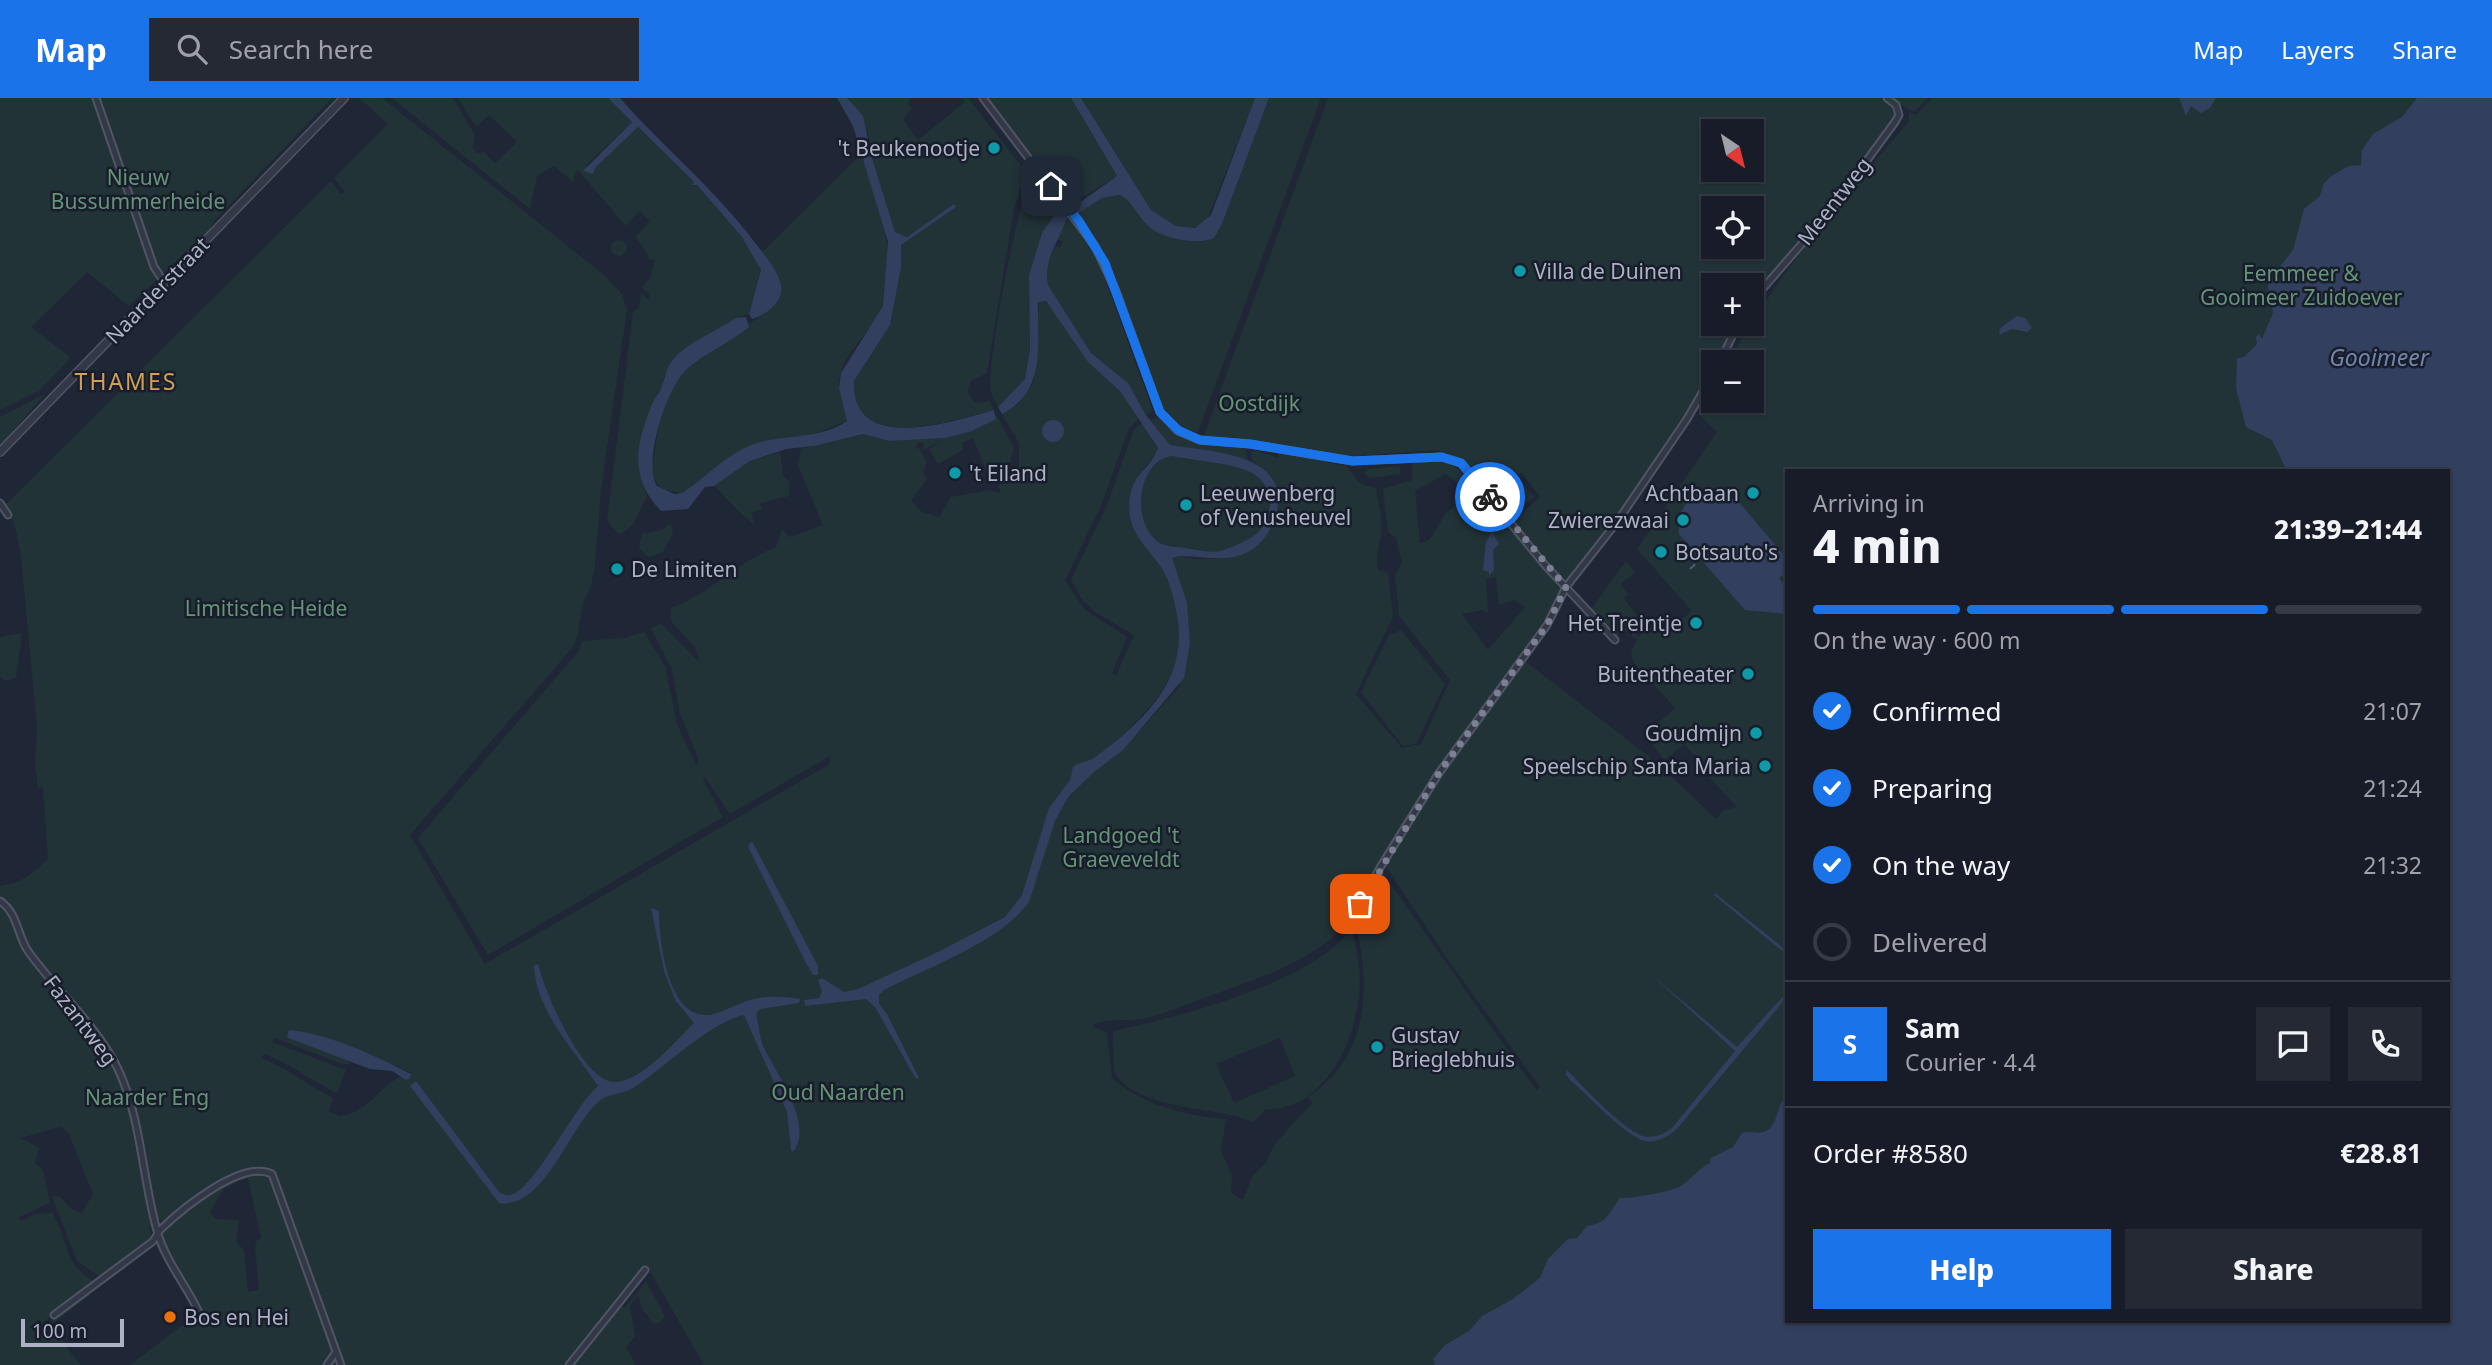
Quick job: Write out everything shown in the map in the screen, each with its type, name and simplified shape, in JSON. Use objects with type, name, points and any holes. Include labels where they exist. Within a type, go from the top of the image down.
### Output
[{"type":"street","points":[[96,98],[154,267],[164,282]]},
{"type":"street","name":"Naarderstraat","points":[[0,452],[344,98]]},
{"type":"street","points":[[983,98],[1079,221],[1105,263],[1160,412],[1178,430],[1200,440],[1250,444],[1353,461],[1442,457],[1461,463],[1566,587],[1615,640]]},
{"type":"street","name":"Meentweg","points":[[1764,287],[1826,216],[1895,122],[1899,115],[1896,105],[1887,98]]},
{"type":"street","points":[[1349,923],[1439,773],[1547,625],[1566,587],[1617,522],[1701,395]]},
{"type":"street","points":[[0,503],[8,515]]},
{"type":"street","name":"Fazantweg","points":[[0,901],[12,911],[28,950],[94,1033],[118,1068],[131,1100],[157,1235],[202,1320]]},
{"type":"street","points":[[54,1315],[219,1185],[261,1170],[269,1172],[341,1365]]},
{"type":"street","points":[[569,1365],[645,1270]]},
{"type":"street","points":[[327,1365],[336,1352]]},
{"type":"green space","name":"Nieuw Bussummerheide","points":[[0,98],[332,98],[215,220],[209,230],[129,306],[87,272],[31,327],[70,357],[68,361],[39,391],[0,410]]},
{"type":"green space","points":[[359,98],[382,98],[604,275],[622,294],[627,310],[601,489],[595,565],[591,586],[583,602],[577,638],[572,648],[410,835],[485,964],[830,764],[830,756],[730,814],[702,777],[723,817],[488,955],[418,838],[578,652],[582,641],[624,638],[644,632],[665,666],[677,724],[697,767],[698,757],[680,714],[672,669],[651,629],[661,623],[700,663],[695,647],[671,621],[671,608],[698,595],[762,553],[776,547],[782,529],[789,537],[823,525],[798,466],[801,449],[863,434],[889,441],[945,438],[997,416],[1014,448],[1008,467],[997,484],[992,484],[973,438],[962,443],[963,450],[938,464],[929,449],[942,440],[923,450],[924,444],[918,442],[916,448],[920,449],[927,462],[923,472],[927,479],[911,501],[922,512],[939,517],[951,497],[989,490],[999,493],[1001,489],[997,487],[1019,465],[1019,443],[1002,414],[1017,405],[1034,382],[1039,300],[1046,302],[1120,391],[1139,419],[1129,428],[1100,508],[1065,580],[1084,609],[1127,637],[1112,673],[1116,676],[1134,635],[1095,612],[1080,597],[1071,579],[1106,508],[1134,429],[1142,423],[1159,451],[1145,466],[1135,483],[1129,511],[1134,529],[1166,577],[1176,604],[1180,628],[1179,650],[1173,671],[1162,691],[1131,727],[1111,745],[1134,737],[1179,687],[1189,623],[1171,558],[1177,556],[1208,559],[1237,555],[1262,540],[1276,512],[1273,479],[1252,460],[1251,453],[1254,450],[1279,458],[1277,445],[1203,438],[1328,98],[1881,98],[1900,114],[1901,121],[1890,137],[1802,240],[1764,294],[1764,273],[1701,273],[1701,336],[1736,336],[1728,350],[1701,350],[1701,392],[1643,481],[1567,584],[1514,520],[1540,497],[1521,472],[1517,477],[1534,497],[1510,515],[1470,467],[1449,454],[1437,450],[1352,456],[1322,452],[1326,462],[1346,466],[1360,484],[1376,488],[1382,524],[1377,565],[1378,570],[1388,573],[1393,617],[1356,694],[1402,748],[1421,744],[1450,680],[1399,616],[1395,574],[1402,563],[1396,538],[1388,532],[1383,489],[1412,480],[1412,460],[1447,462],[1461,471],[1564,591],[1405,823],[1408,814],[1350,918],[1346,915],[1335,928],[1339,932],[1306,956],[1251,981],[1153,1016],[1094,1024],[1094,1027],[1107,1033],[1112,1078],[1124,1087],[1151,1102],[1180,1112],[1226,1119],[1221,1151],[1232,1176],[1231,1193],[1243,1200],[1253,1175],[1266,1163],[1275,1144],[1312,1103],[1308,1097],[1329,1080],[1344,1061],[1355,1040],[1364,993],[1360,943],[1354,919],[1383,873],[1518,1065],[1537,1090],[1540,1087],[1446,957],[1385,865],[1424,798],[1525,661],[1656,762],[1716,819],[1724,810],[1737,807],[1696,763],[1699,760],[1684,744],[1665,760],[1644,735],[1675,708],[1633,662],[1631,651],[1637,639],[1632,637],[1632,632],[1640,637],[1644,622],[1653,622],[1663,634],[1692,611],[1637,549],[1717,432],[1699,415],[1701,412],[1764,413],[1764,350],[1736,350],[1744,336],[1764,336],[1764,304],[1767,299],[1812,238],[1909,121],[1909,112],[1916,115],[1933,98],[2492,98],[2492,1310],[2444,1365],[704,1365],[647,1266],[621,1299],[624,1309],[646,1281],[665,1316],[661,1322],[654,1324],[642,1309],[638,1295],[630,1306],[635,1336],[626,1347],[636,1365],[130,1365],[196,1315],[155,1245],[155,1236],[205,1197],[247,1177],[263,1174],[264,1168],[225,1178],[165,1222],[156,1219],[154,1233],[147,1225],[152,1236],[100,1277],[77,1261],[52,1197],[59,1196],[71,1209],[82,1213],[93,1194],[68,1132],[60,1127],[21,1138],[39,1148],[35,1163],[43,1170],[50,1203],[19,1217],[21,1221],[35,1214],[52,1213],[71,1259],[76,1267],[95,1282],[42,1323],[44,1326],[91,1289],[89,1296],[52,1324],[81,1365],[0,1365],[0,886],[26,877],[48,859],[43,787],[38,788],[35,767],[37,727],[21,557],[15,525],[5,505],[331,181],[341,194],[345,191],[334,178],[388,124]],"holes":[[[1446,474],[1464,489],[1466,496],[1446,513],[1430,539],[1420,544],[1415,491]],[[1492,532],[1492,576],[1485,551]],[[1496,577],[1499,605],[1514,600],[1525,607],[1488,650],[1462,614],[1482,610],[1488,613],[1486,579]],[[287,1037],[394,1065],[411,1073],[393,1081],[360,1109],[340,1116],[329,1111],[333,1098],[261,1058],[264,1054],[274,1058],[337,1093],[346,1070],[272,1042],[275,1038],[342,1064],[348,1064],[349,1059]],[[248,1178],[261,1238],[257,1240],[255,1247],[259,1290],[248,1292],[244,1250],[236,1242],[239,1220],[216,1219],[210,1212],[224,1188]]]},
{"type":"green space","points":[[392,98],[453,98],[475,135],[473,148],[476,153],[484,152],[495,163],[517,142],[489,115],[476,127],[458,98],[608,98],[632,122],[585,166],[594,168],[637,127],[694,182],[694,186],[697,185],[742,237],[761,269],[749,314],[736,318],[669,366],[649,412],[642,436],[639,460],[647,496],[634,522],[625,531],[619,534],[607,521],[633,312],[639,308],[641,293],[649,300],[650,294],[642,288],[650,278],[655,260],[649,259],[636,236],[650,221],[639,211],[626,226],[577,169],[573,182],[554,166],[537,176],[530,209]]},
{"type":"green space","points":[[847,98],[910,98],[908,103],[912,109],[903,119],[918,140],[965,102],[962,98],[968,98],[1026,172],[1014,208],[987,373],[971,381],[967,392],[975,403],[990,401],[994,410],[954,421],[907,427],[886,426],[869,418],[857,404],[854,381],[890,325],[901,268],[901,245],[954,205],[906,237],[895,232],[872,158],[868,132]]},
{"type":"green space","points":[[986,98],[1071,98],[1117,176],[1078,200],[1070,194],[1066,200]]},
{"type":"green space","points":[[1081,98],[1255,98],[1207,220],[1195,228],[1176,226],[1151,210]]},
{"type":"green space","points":[[1269,98],[1321,98],[1198,432],[1191,431],[1174,422],[1158,401],[1103,255],[1077,214],[1102,198],[1120,195],[1146,224],[1160,233],[1188,241],[1206,241],[1213,238],[1222,224]]},
{"type":"green space","points":[[1888,98],[1928,98],[1914,112]]},
{"type":"green space","points":[[862,153],[888,248],[888,287],[878,315],[850,353],[840,373],[839,389],[847,421],[812,435],[754,444],[682,493],[662,490],[651,474],[659,424],[671,389],[683,372],[775,305],[775,269],[762,252]]},
{"type":"green space","points":[[1032,179],[1063,211],[1058,211],[1042,233],[1029,275],[1030,349],[1025,379],[998,407],[991,392],[993,352],[1011,249]]},
{"type":"green space","points":[[1075,216],[1099,263],[1153,411],[1146,415],[1128,383],[1091,353],[1048,285],[1049,260],[1055,246],[1061,247],[1062,241],[1057,239],[1066,220]]},
{"type":"green space","points":[[616,240],[622,240],[627,248],[625,254],[616,256],[611,251],[611,245]]},
{"type":"green space","points":[[46,393],[0,446],[0,417]]},
{"type":"green space","points":[[1160,416],[1188,440],[1246,449],[1248,460],[1170,445],[1150,420]]},
{"type":"green space","points":[[780,452],[783,476],[790,482],[789,496],[760,503],[762,509],[751,513],[755,524],[740,513],[714,486],[750,461]]},
{"type":"green space","points":[[1173,456],[1235,467],[1259,478],[1268,493],[1269,501],[1269,510],[1263,526],[1257,533],[1236,545],[1214,552],[1160,543],[1150,534],[1144,521],[1142,493],[1152,468],[1161,460]]},
{"type":"green space","points":[[1400,466],[1400,474],[1370,478],[1364,473],[1369,469]]},
{"type":"green space","points":[[671,524],[673,534],[662,553],[648,557],[639,548],[642,534],[661,530]]},
{"type":"green space","points":[[1626,561],[1635,573],[1620,584],[1628,594],[1624,598],[1641,622],[1634,620],[1627,632],[1619,633],[1615,638],[1590,611]]},
{"type":"green space","points":[[1401,630],[1445,684],[1416,744],[1403,746],[1361,692],[1389,635]]},
{"type":"green space","points":[[22,633],[16,678],[6,681],[0,677],[0,637]]},
{"type":"green space","points":[[1350,930],[1355,940],[1358,960],[1360,983],[1357,1007],[1341,1056],[1327,1078],[1310,1094],[1290,1105],[1266,1109],[1253,1122],[1159,1101],[1126,1085],[1114,1072],[1113,1031],[1205,1007],[1275,982],[1331,949]],"holes":[[[1280,1038],[1295,1076],[1234,1103],[1216,1064]]]},
{"type":"water","points":[[608,98],[620,98],[724,205],[767,258],[781,285],[780,297],[768,311],[752,319],[749,314],[761,270],[742,237],[697,185],[693,185],[694,182],[638,127],[595,168],[593,174],[583,171],[632,122]]},
{"type":"water","points":[[837,98],[847,98],[863,116],[872,158],[895,232],[907,237],[954,204],[956,207],[901,245],[901,268],[890,325],[854,381],[857,404],[869,418],[886,426],[930,426],[994,410],[996,419],[972,431],[945,438],[889,441],[863,434],[814,446],[786,449],[750,461],[714,486],[705,487],[688,509],[661,511],[650,498],[639,472],[639,446],[647,417],[668,368],[677,355],[736,318],[746,317],[749,327],[686,370],[671,392],[655,444],[653,475],[657,486],[674,494],[682,493],[744,448],[766,441],[814,434],[847,421],[839,388],[841,373],[883,306],[888,242],[853,126]]},
{"type":"water","points":[[1071,98],[1081,98],[1151,210],[1176,226],[1195,228],[1211,215],[1255,98],[1269,98],[1222,224],[1214,238],[1188,241],[1168,237],[1146,224],[1131,204],[1120,195],[1102,198],[1077,214],[1072,208],[1117,176]]},
{"type":"water","points":[[2179,98],[2216,98],[2210,108],[2201,113],[2191,106],[2186,116]]},
{"type":"water","name":"Gooimeer","points":[[2417,98],[2492,98],[2492,1365],[1435,1365],[1433,1359],[1445,1345],[1469,1331],[1482,1316],[1513,1299],[1540,1278],[1548,1259],[1568,1239],[1577,1238],[1587,1226],[1604,1220],[1620,1198],[1659,1193],[1683,1184],[1710,1163],[1711,1158],[1733,1147],[1742,1133],[1763,1132],[1770,1128],[1785,1098],[1785,1323],[2450,1323],[2450,469],[2286,469],[2272,440],[2246,427],[2236,388],[2237,358],[2244,357],[2257,344],[2256,337],[2259,334],[2262,339],[2273,313],[2268,287],[2270,279],[2293,250],[2304,209],[2320,196],[2324,183],[2331,176],[2349,166],[2361,165],[2362,150],[2373,134],[2402,117]]},
{"type":"water","points":[[1058,210],[1070,211],[1075,216],[1066,220],[1052,252],[1048,285],[1091,353],[1128,383],[1146,415],[1170,445],[1225,453],[1259,466],[1271,477],[1277,492],[1277,511],[1266,536],[1246,553],[1225,558],[1172,558],[1187,603],[1190,643],[1184,678],[1123,750],[1094,772],[1068,797],[1055,821],[1029,902],[1016,916],[982,941],[884,990],[879,995],[879,1004],[887,1014],[919,1078],[916,1079],[875,1007],[866,999],[805,1006],[804,1000],[819,998],[822,991],[818,980],[822,978],[844,992],[858,989],[1005,917],[1022,895],[1049,808],[1070,780],[1073,767],[1097,756],[1148,711],[1171,676],[1177,656],[1179,634],[1171,589],[1162,569],[1136,534],[1129,509],[1132,487],[1158,448],[1120,391],[1088,362],[1046,301],[1038,302],[1038,350],[1033,380],[1016,404],[1002,414],[998,407],[1025,379],[1030,349],[1029,275],[1042,233]],"holes":[[[1173,456],[1235,467],[1259,478],[1265,485],[1270,501],[1263,526],[1257,533],[1236,545],[1214,552],[1160,543],[1150,534],[1144,521],[1142,493],[1152,468],[1161,460]]]},
{"type":"water","points":[[2017,316],[2025,318],[2032,328],[2027,332],[2012,329],[1999,335],[2000,328]]},
{"type":"water","points":[[1053,420],[1061,423],[1064,431],[1061,439],[1053,442],[1045,439],[1042,431],[1045,423]]},
{"type":"water","points":[[1719,491],[1738,501],[1785,557],[1785,574],[1779,578],[1785,585],[1785,614],[1745,610],[1679,534],[1678,517],[1688,500],[1698,494]]},
{"type":"water","points":[[1492,532],[1499,544],[1493,550],[1494,570],[1489,576],[1489,572],[1483,570],[1486,542]]},
{"type":"water","points":[[752,841],[818,966],[818,975],[813,975],[805,961],[751,853],[748,846]]},
{"type":"water","points":[[1715,893],[1785,949],[1785,953],[1714,895]]},
{"type":"water","points":[[651,908],[659,911],[664,956],[674,989],[682,1003],[693,1012],[710,1015],[763,997],[800,999],[799,1003],[760,1009],[756,1014],[763,1046],[791,1098],[796,1113],[799,1140],[793,1152],[787,1112],[744,1015],[731,1019],[702,1036],[633,1088],[599,1101],[588,1113],[543,1181],[515,1202],[499,1203],[410,1086],[416,1081],[499,1192],[509,1195],[519,1190],[542,1164],[598,1086],[549,1014],[536,982],[534,965],[538,964],[548,994],[567,1034],[592,1069],[604,1079],[617,1082],[638,1074],[659,1058],[694,1023],[675,1000],[664,971]]},
{"type":"water","points":[[1653,976],[1737,1047],[1785,994],[1785,999],[1676,1130],[1661,1139],[1645,1141],[1637,1138],[1617,1124],[1566,1075],[1567,1070],[1628,1128],[1647,1137],[1672,1128],[1735,1051]]},
{"type":"water","points":[[289,1030],[352,1046],[411,1074],[410,1078],[406,1080],[392,1071],[370,1069],[291,1039],[287,1037]]},
{"type":"railway","points":[[1690,569],[1699,561]]},
{"type":"way so far","points":[[1360,904],[1439,773],[1547,625],[1566,587],[1490,497]]},
{"type":"place","name":"'t Beukenootje","points":[[994,148]]},
{"type":"place","name":"Villa de Duinen","points":[[1520,271]]},
{"type":"place","name":"'t Eiland","points":[[955,473]]},
{"type":"place","name":"Achtbaan","points":[[1753,493]]},
{"type":"place","name":"Leeuwenberg of Venusheuvel","points":[[1186,505]]},
{"type":"place","name":"Zwierezwaai","points":[[1683,520]]},
{"type":"place","name":"Botsauto's","points":[[1661,552]]},
{"type":"place","name":"De Limiten","points":[[617,569]]},
{"type":"place","name":"Het Treintje","points":[[1696,623]]},
{"type":"place","name":"Buitentheater","points":[[1748,674]]},
{"type":"place","name":"Goudmijn","points":[[1756,733]]},
{"type":"place","name":"Speelschip Santa Maria","points":[[1765,766]]},
{"type":"place","name":"Gustav Brieglebhuis","points":[[1377,1047]]},
{"type":"place","name":"Bos en Hei","points":[[170,1317]]},
{"type":"district","name":"THAMES","points":[[126,381]]},
{"type":"route","points":[[1051,186],[1079,221],[1105,263],[1160,412],[1178,430],[1200,440],[1250,444],[1353,461],[1403,456],[1442,457],[1461,463],[1490,497]]},
{"type":"park label","name":"Eemmeer & Gooimeer Zuidoever","points":[[2301,285]]},
{"type":"park label","name":"Oostdijk","points":[[1259,403]]},
{"type":"park label","name":"Limitische Heide","points":[[266,608]]},
{"type":"park label","name":"Landgoed 't Graeveveldt","points":[[1121,847]]},
{"type":"park label","name":"Oud Naarden","points":[[838,1092]]},
{"type":"park label","name":"Naarder Eng","points":[[147,1097]]}]
